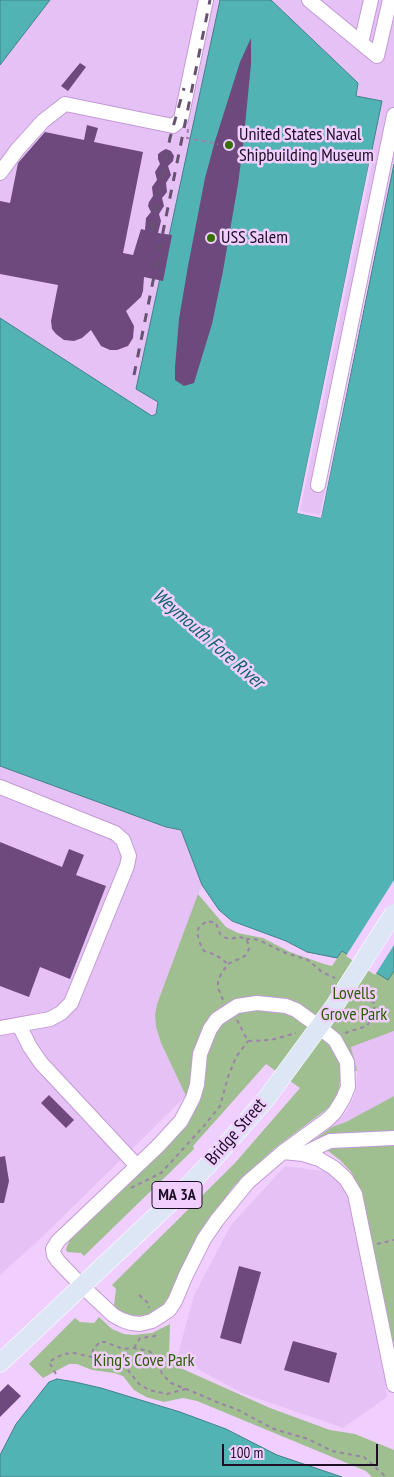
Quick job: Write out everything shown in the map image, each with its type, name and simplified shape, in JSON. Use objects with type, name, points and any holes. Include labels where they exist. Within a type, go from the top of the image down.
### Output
[{"type":"main road","name":"Bridge Street","points":[[3,1356],[194,1179],[219,1153],[266,1099],[335,1005],[394,913]]},
{"type":"street","points":[[0,173],[17,150],[43,121],[65,104],[173,126],[181,119],[206,0]]},
{"type":"street","points":[[309,0],[377,56],[390,0]]},
{"type":"street","points":[[361,43],[371,0]]},
{"type":"street","points":[[318,485],[394,115]]},
{"type":"street","points":[[0,787],[116,833],[123,840],[128,856],[127,866],[70,1003],[62,1013],[50,1019],[0,1028]]},
{"type":"street","points":[[257,1003],[286,1006],[296,1010],[335,1040],[347,1062],[348,1087],[336,1112],[283,1152],[248,1182],[217,1220],[194,1258],[175,1302],[161,1317],[140,1324],[122,1320],[81,1285],[54,1255],[53,1249],[58,1241],[158,1146],[181,1121],[188,1111],[197,1085],[200,1054],[204,1041],[217,1019],[228,1010],[246,1004],[257,1003]]},
{"type":"street","points":[[19,1025],[30,1047],[41,1063],[137,1166]]},
{"type":"street","points":[[304,1154],[330,1141],[394,1138]]},
{"type":"street","points":[[283,1152],[304,1154],[319,1159],[334,1168],[346,1179],[355,1194],[394,1384]]},
{"type":"path","points":[[187,138],[218,144]]},
{"type":"path","points":[[228,964],[216,955],[204,951],[198,939],[199,927],[207,921],[216,923],[220,934],[224,937],[229,939],[240,937],[246,939],[254,938],[273,948],[308,960],[314,966]]},
{"type":"path","points":[[246,939],[250,945],[248,953],[228,964],[218,981],[221,997],[228,1010],[239,1022],[248,1041],[271,1040],[298,1033]]},
{"type":"path","points":[[366,1246],[394,1240]]},
{"type":"path","points":[[92,1357],[93,1349],[100,1342],[109,1343],[123,1349],[134,1348],[149,1351],[157,1358],[162,1374],[167,1381],[219,1404],[236,1409],[274,1428],[308,1439],[332,1451],[364,1457],[386,1477]]},
{"type":"path","points":[[56,1374],[49,1362],[63,1354],[74,1353],[92,1357],[97,1364],[116,1366],[128,1370],[139,1384],[154,1392],[167,1394],[186,1389]]},
{"type":"shaded area","points":[[50,0],[220,0],[137,388],[158,402],[156,414],[152,416],[0,318],[0,65]]},
{"type":"shaded area","points":[[271,0],[394,0],[394,164],[321,518],[297,513],[382,101],[356,96],[358,83]]},
{"type":"shaded area","points":[[0,766],[166,827],[181,830],[202,885],[157,1004],[155,1015],[156,1027],[161,1043],[186,1096],[41,1238],[0,1275]]},
{"type":"shaded area","points":[[394,1031],[394,1096],[314,1140],[340,1119],[352,1101],[356,1090],[357,1071],[351,1047]]},
{"type":"shaded area","points":[[285,1166],[338,1173],[352,1195],[381,1344],[387,1397],[343,1428],[242,1393],[177,1358],[194,1295],[231,1225]]},
{"type":"green space","name":"Lovells Grove Park","points":[[198,894],[226,927],[238,933],[263,938],[290,952],[332,966],[342,951],[388,979],[394,971],[394,1031],[351,1047],[357,1071],[341,1071],[339,1089],[331,1106],[275,1148],[234,1186],[205,1226],[164,1306],[150,1315],[133,1316],[118,1310],[114,1305],[116,1289],[112,1285],[235,1163],[300,1088],[266,1064],[193,1146],[194,1149],[84,1256],[81,1253],[67,1252],[66,1249],[70,1239],[165,1148],[185,1127],[194,1113],[161,1043],[156,1027],[155,1015],[157,1004]]},
{"type":"green space","points":[[394,1096],[394,1353],[360,1192],[352,1173],[341,1161],[314,1140],[332,1127],[346,1122]]},
{"type":"green space","name":"King's Cove Park","points":[[99,1317],[112,1329],[124,1334],[133,1335],[152,1333],[170,1324],[169,1357],[176,1366],[270,1408],[330,1430],[355,1434],[394,1450],[394,1477],[372,1477],[366,1471],[197,1401],[183,1398],[164,1402],[146,1397],[134,1390],[123,1376],[114,1373],[92,1370],[77,1364],[69,1364],[43,1378],[29,1364],[75,1318],[80,1322],[94,1323]]},
{"type":"water","points":[[0,0],[50,0],[0,65]]},
{"type":"water","name":"Weymouth Fore River","points":[[220,0],[271,0],[358,83],[356,96],[382,101],[297,513],[321,518],[394,164],[394,971],[388,980],[342,951],[337,958],[307,952],[286,941],[232,921],[219,910],[202,885],[181,830],[166,827],[0,766],[0,318],[152,416],[156,414],[158,402],[136,389]]},
{"type":"water","points":[[57,1379],[101,1388],[180,1412],[226,1429],[277,1455],[342,1477],[0,1477],[0,1455],[16,1424],[49,1382]]},
{"type":"pier","points":[[370,159],[373,159],[300,511],[320,515],[390,163],[393,163],[321,518],[297,513]]},
{"type":"pier","points":[[394,880],[394,945],[375,975],[346,956]]},
{"type":"building","name":"USS Salem","points":[[251,38],[251,64],[243,146],[223,271],[212,324],[194,383],[184,386],[175,380],[175,367],[179,319],[188,266],[205,178],[215,141],[240,62]]},
{"type":"building","points":[[80,63],[86,67],[68,91],[61,86]]},
{"type":"building","points":[[87,125],[98,128],[94,142],[143,152],[123,253],[133,255],[141,229],[145,230],[146,218],[151,212],[148,206],[153,196],[152,187],[157,180],[155,172],[160,164],[158,154],[166,149],[171,151],[174,156],[173,161],[168,166],[171,175],[166,183],[167,192],[162,198],[164,206],[159,214],[161,221],[158,233],[172,235],[163,281],[144,277],[141,297],[126,311],[134,326],[133,338],[128,346],[117,350],[110,350],[101,346],[91,330],[82,338],[74,341],[64,340],[56,334],[52,329],[51,321],[58,285],[0,274],[0,201],[10,203],[18,163],[45,132],[84,140]]},
{"type":"building","points":[[0,842],[62,867],[69,849],[84,855],[76,875],[106,886],[70,979],[40,967],[29,997],[0,986]]},
{"type":"building","points":[[49,1095],[74,1120],[66,1128],[41,1103]]},
{"type":"building","points":[[5,1156],[9,1181],[4,1203],[0,1203],[0,1157]]},
{"type":"building","points":[[239,1266],[261,1272],[241,1344],[220,1338]]},
{"type":"building","points":[[293,1341],[337,1353],[329,1383],[284,1370]]},
{"type":"building","points":[[8,1384],[21,1396],[0,1417],[0,1392]]},
{"type":"railway","points":[[134,375],[210,0]]},
{"type":"railway","points":[[152,231],[170,138],[184,88]]},
{"type":"place","name":"United States Naval Shipbuilding Museum","points":[[229,145]]},
{"type":"place","name":"USS Salem","points":[[211,238]]}]
